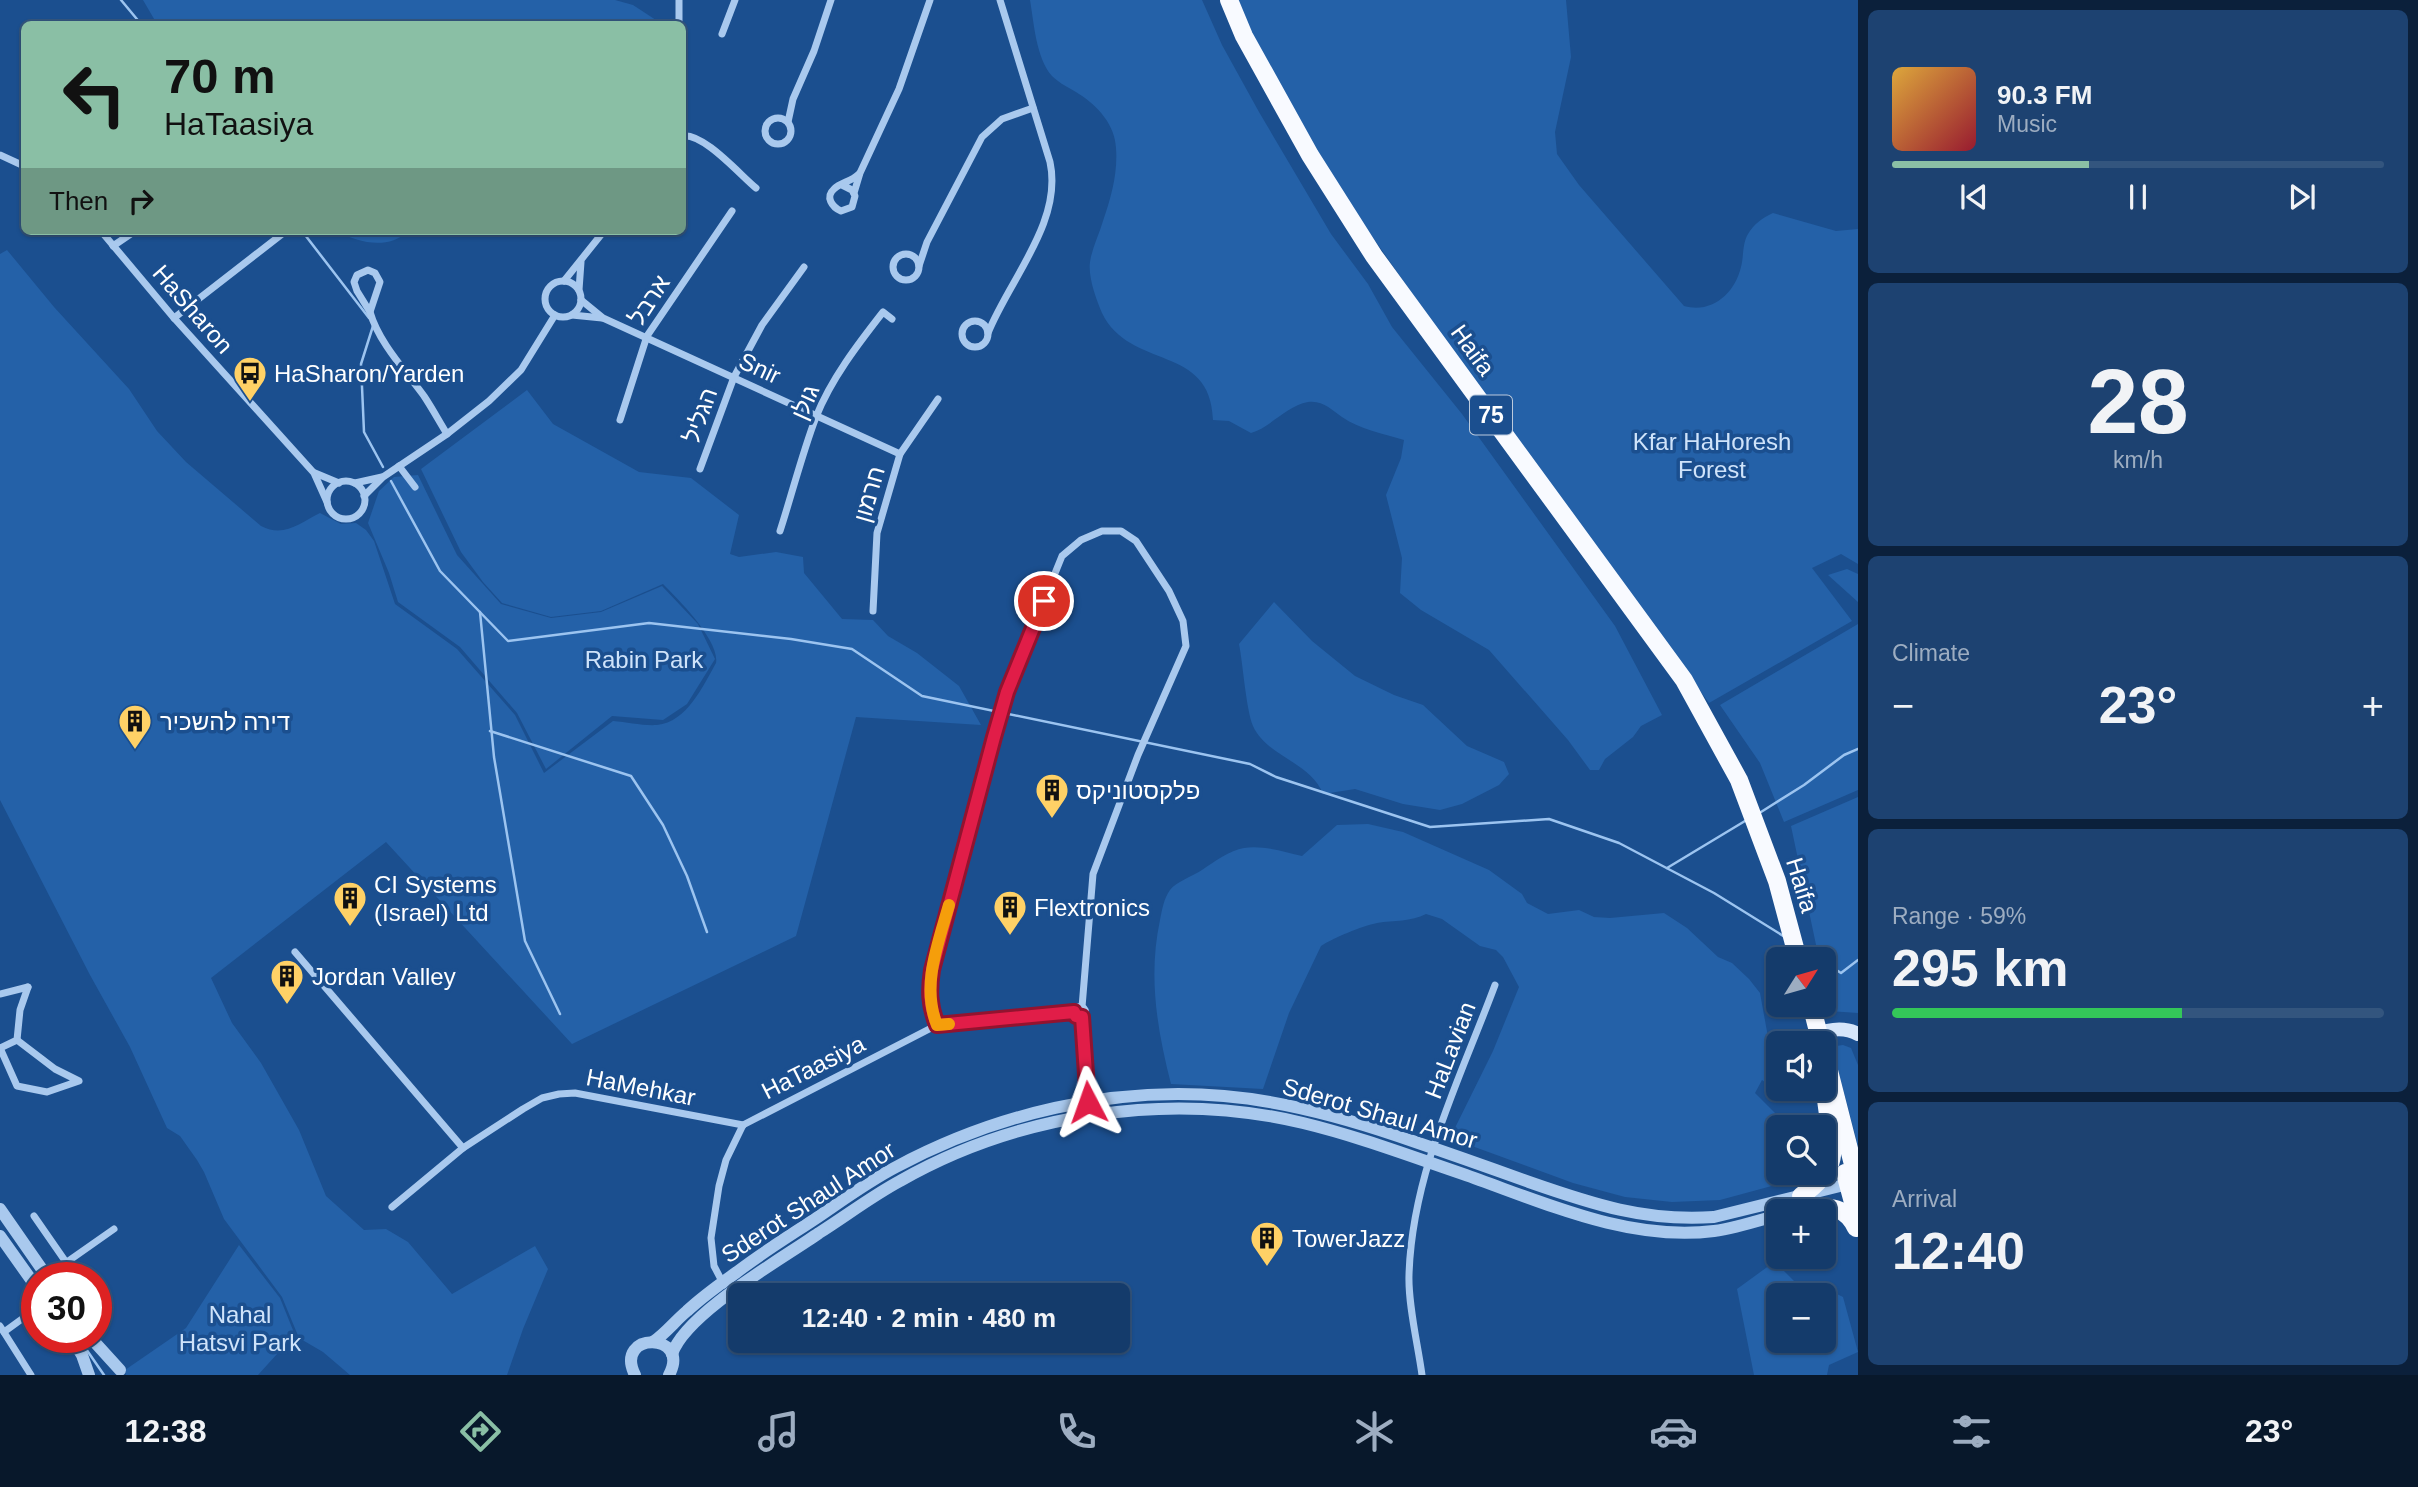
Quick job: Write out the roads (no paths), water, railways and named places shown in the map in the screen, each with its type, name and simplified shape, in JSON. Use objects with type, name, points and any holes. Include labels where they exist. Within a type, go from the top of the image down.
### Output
[{"type":"highway","name":"Haifa","points":[[1229,0],[1244,36],[1310,155],[1374,256],[1684,680],[1739,780],[1777,881],[1795,947]]},
{"type":"highway","name":"Haifa","points":[[1756,827],[1786,947]]},
{"type":"highway","points":[[1806,1199],[1828,1171],[1833,1160],[1825,1101]]},
{"type":"highway","points":[[1826,1101],[1855,1188]]},
{"type":"highway","points":[[1835,1101],[1855,1188],[1858,1221]]},
{"type":"highway","points":[[1836,1209],[1852,1219],[1858,1233]]},
{"type":"main road","points":[[1834,1031],[1850,1030],[1858,1034]]},
{"type":"street","points":[[679,0],[679,21]]},
{"type":"street","points":[[722,34],[735,0]]},
{"type":"street","points":[[793,99],[767,125],[766,132],[771,141],[777,144],[790,137],[788,122],[793,99],[817,43],[831,0]]},
{"type":"street","points":[[860,173],[831,192],[831,202],[835,208],[845,211],[852,207],[860,173],[899,89],[930,0]]},
{"type":"street","points":[[999,307],[987,318],[965,326],[962,335],[965,342],[974,347],[986,340],[999,307],[1042,229],[1051,202],[1052,172],[1000,0]]},
{"type":"street","points":[[927,242],[894,261],[893,268],[898,278],[912,279],[917,273],[927,242],[982,137],[1002,119],[1033,108]]},
{"type":"street","points":[[775,118],[788,122]]},
{"type":"street","points":[[686,135],[704,143],[756,188]]},
{"type":"street","points":[[0,155],[21,165]]},
{"type":"street","points":[[842,185],[849,187],[854,193]]},
{"type":"street","name":"ארבל","points":[[620,420],[647,336],[732,211]]},
{"type":"street","name":"HaSharon","points":[[105,235],[174,318],[314,473],[327,502]]},
{"type":"street","points":[[113,246],[129,235]]},
{"type":"street","points":[[174,318],[281,235]]},
{"type":"street","points":[[564,281],[601,235]]},
{"type":"street","points":[[908,255],[916,259],[919,266]]},
{"type":"street","points":[[579,290],[572,283],[556,282],[545,291],[547,307],[561,317],[571,315],[578,309],[581,300],[581,261]]},
{"type":"street","name":"הגליל","points":[[700,470],[734,377],[762,326],[804,267]]},
{"type":"street","points":[[370,312],[380,282],[375,273],[368,270],[357,275],[354,282],[357,291],[387,346],[425,398],[447,434]]},
{"type":"street","name":"Snir","points":[[581,300],[603,318]]},
{"type":"street","name":"גולן","points":[[780,531],[817,415],[852,352],[883,312],[892,319]]},
{"type":"street","points":[[383,477],[355,483],[339,483],[330,490],[328,508],[337,517],[354,518],[363,509],[365,496],[383,477],[447,434],[489,401],[521,370],[555,315]]},
{"type":"street","name":"Snir","points":[[571,315],[603,318],[647,336],[900,454]]},
{"type":"street","points":[[978,321],[985,326],[988,333]]},
{"type":"street","name":"חרמון","points":[[873,611],[877,533],[900,454],[938,399]]},
{"type":"street","points":[[398,466],[415,487]]},
{"type":"street","name":"HaSharon","points":[[314,473],[339,483]]},
{"type":"street","points":[[355,483],[365,496]]},
{"type":"street","points":[[937,1025],[931,1012],[929,994],[932,970],[1007,692],[1062,556],[1081,540],[1102,531],[1121,531],[1136,541],[1169,592],[1183,621],[1186,646],[1138,755],[1093,874],[1082,1007],[1086,1011],[1082,1017],[1090,1116]]},
{"type":"street","points":[[295,952],[463,1148]]},
{"type":"street","name":"HaLavian","points":[[1422,1375],[1409,1278],[1412,1228],[1428,1162],[1495,985]]},
{"type":"street","points":[[0,994],[28,986],[20,1010],[17,1040]]},
{"type":"street","points":[[1082,1007],[1077,1007],[1074,1012],[1076,1016],[1082,1017]]},
{"type":"street","name":"HaTaasiya","points":[[728,1292],[714,1266],[711,1238],[726,1160],[743,1125],[937,1025],[1074,1012]]},
{"type":"street","points":[[17,1040],[55,1069],[79,1081],[47,1092],[17,1086],[0,1048],[17,1040]]},
{"type":"street","name":"HaMehkar","points":[[392,1207],[463,1148],[542,1098],[559,1094],[575,1093],[743,1125]]},
{"type":"street","name":"Sderot Shaul Amor","points":[[635,1375],[631,1361],[633,1354],[642,1344],[653,1342],[722,1282],[859,1189],[924,1153],[991,1125],[1088,1102],[1185,1094],[1262,1101],[1306,1109],[1433,1148],[1583,1201],[1642,1215],[1692,1219],[1766,1210]]},
{"type":"street","name":"Sderot Shaul Amor","points":[[747,1283],[867,1201],[920,1170],[996,1139],[1058,1122],[1143,1110],[1185,1109],[1257,1115],[1302,1123],[1428,1162],[1579,1214],[1640,1229],[1692,1233],[1716,1231],[1766,1219]]},
{"type":"street","name":"Sderot Shaul Amor","points":[[1820,1199],[1855,1188]]},
{"type":"street","points":[[0,1209],[37,1262]]},
{"type":"street","points":[[34,1216],[66,1262],[114,1228]]},
{"type":"street","points":[[0,1236],[21,1266]]},
{"type":"street","name":"Sderot Shaul Amor","points":[[672,1354],[682,1335],[728,1297]]},
{"type":"street","points":[[21,1318],[2,1329],[31,1375]]},
{"type":"street","points":[[653,1342],[663,1344],[672,1354],[670,1375]]},
{"type":"street","points":[[81,1353],[90,1375],[101,1367],[114,1367],[122,1373]]},
{"type":"street","points":[[104,1353],[122,1373]]},
{"type":"waterway","points":[[121,0],[138,21]]},
{"type":"waterway","points":[[305,235],[369,318]]},
{"type":"waterway","points":[[373,326],[361,364],[364,432],[383,467]]},
{"type":"waterway","points":[[391,481],[440,571],[508,641],[649,623],[791,639],[852,649],[922,696],[1250,764],[1276,777],[1430,827],[1549,819],[1619,843],[1714,893],[1785,937]]},
{"type":"waterway","points":[[480,612],[494,757],[525,941],[560,1014]]},
{"type":"waterway","points":[[490,731],[631,776],[663,825],[687,876],[707,932]]},
{"type":"waterway","points":[[1761,812],[1844,755],[1858,749]]},
{"type":"waterway","points":[[1667,868],[1745,821]]},
{"type":"waterway","points":[[1836,970],[1841,973],[1858,960]]},
{"type":"waterway","points":[[89,1353],[104,1375]]},
{"type":"place","name":"HaSharon/Yarden","points":[[250,403]]},
{"type":"place","name":"דירה להשכיר","points":[[135,751]]},
{"type":"place","name":"פלקסטוניקס","points":[[1052,820]]},
{"type":"place","name":"CI Systems (Israel) Ltd","points":[[350,928]]},
{"type":"place","name":"Flextronics","points":[[1010,937]]},
{"type":"place","name":"Jordan Valley","points":[[287,1006]]},
{"type":"place","name":"TowerJazz","points":[[1267,1268]]},
{"type":"park label","name":"Kfar HaHoresh Forest","points":[[1712,455]]},
{"type":"park label","name":"Rabin Park","points":[[644,659]]},
{"type":"park label","name":"Nahal Hatsvi Park","points":[[240,1328]]}]
